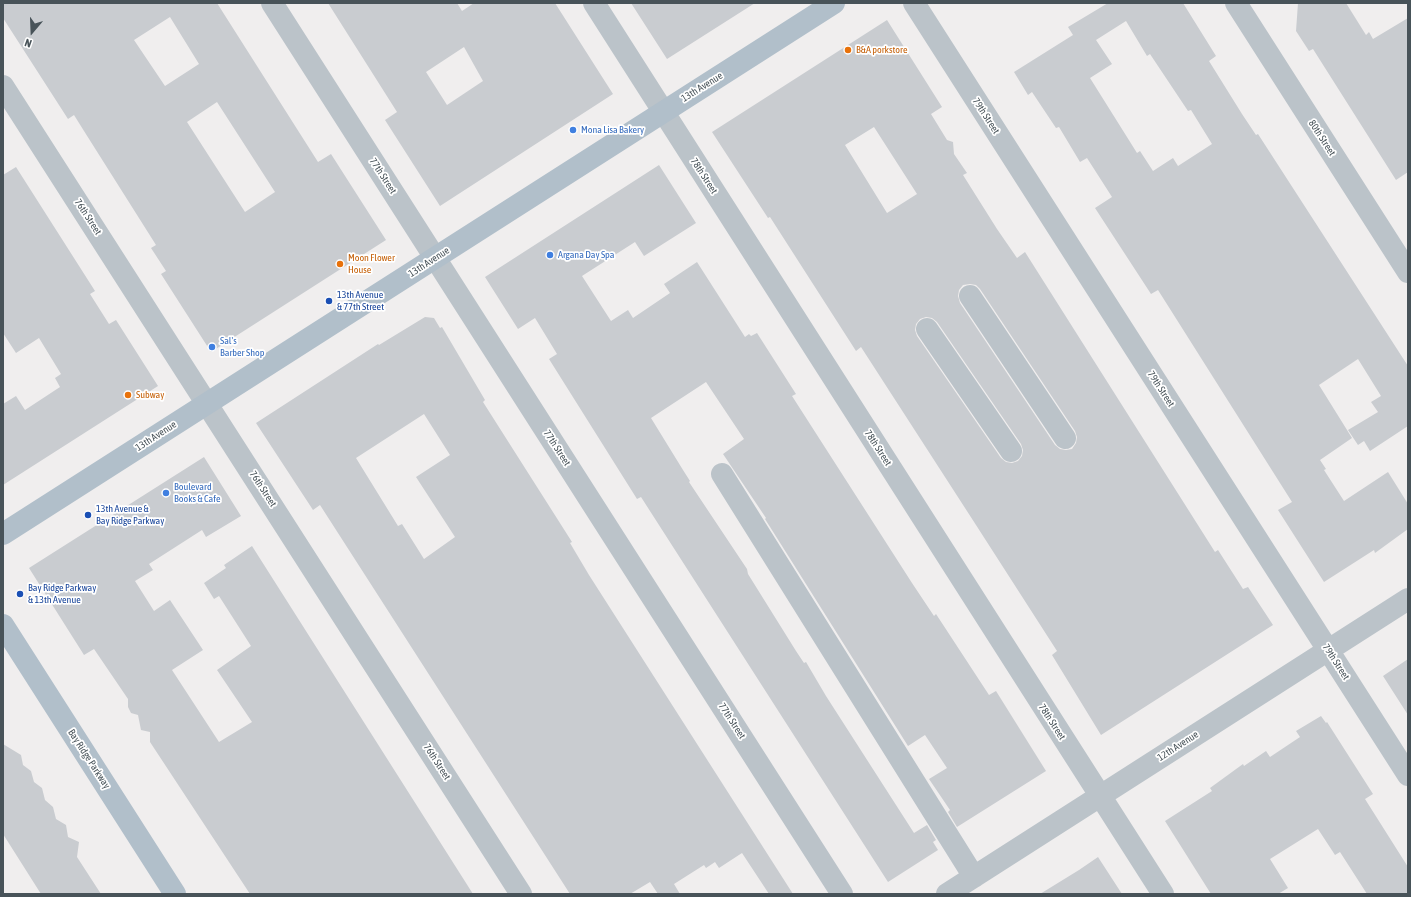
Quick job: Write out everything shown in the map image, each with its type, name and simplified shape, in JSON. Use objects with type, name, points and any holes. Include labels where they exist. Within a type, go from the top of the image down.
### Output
[{"type":"main road","name":"13th Avenue","points":[[3,534],[834,3]]},
{"type":"main road","name":"Bay Ridge Parkway","points":[[3,624],[175,894]]},
{"type":"street","name":"77th Street","points":[[272,3],[842,894]]},
{"type":"street","name":"78th Street","points":[[594,3],[1163,894]]},
{"type":"street","name":"79th Street","points":[[914,3],[1408,774]]},
{"type":"street","name":"80th Street","points":[[1236,3],[1408,272]]},
{"type":"street","name":"76th Street","points":[[3,86],[208,403],[521,894]]},
{"type":"street","points":[[970,296],[1065,438]]},
{"type":"street","points":[[927,329],[1011,451]]},
{"type":"street","points":[[722,474],[974,877]]},
{"type":"street","name":"12th Avenue","points":[[948,894],[1408,599]]},
{"type":"building","points":[[3,3],[217,3],[318,162],[331,154],[386,240],[211,352],[161,274],[166,271],[151,248],[156,245],[74,115],[68,119],[3,18]],"holes":[[[170,17],[199,64],[165,86],[134,40]],[[217,102],[275,192],[245,212],[187,122]]]},
{"type":"building","points":[[328,3],[457,3],[462,11],[474,3],[555,3],[613,94],[440,206],[385,120],[397,112]],"holes":[[[464,47],[483,81],[447,105],[426,72]]]},
{"type":"building","points":[[631,3],[755,3],[667,59]]},
{"type":"building","points":[[1108,3],[1183,3],[1216,56],[1209,61],[1242,114],[1256,135],[1258,134],[1408,366],[1408,426],[1370,451],[1364,441],[1358,445],[1348,430],[1378,412],[1371,402],[1381,396],[1358,359],[1319,385],[1352,438],[1320,460],[1326,469],[1324,470],[1344,501],[1388,472],[1408,504],[1408,529],[1375,553],[1374,550],[1324,582],[1278,510],[1292,502],[1158,290],[1151,294],[1095,208],[1112,197],[1087,158],[1080,162],[1059,127],[1056,128],[1032,92],[1028,95],[1014,72],[1073,35],[1068,27]],"holes":[[[1126,21],[1147,56],[1150,54],[1188,111],[1191,110],[1212,144],[1178,166],[1173,158],[1153,171],[1140,151],[1137,153],[1090,78],[1112,64],[1096,40]]]},
{"type":"building","points":[[1298,3],[1346,3],[1366,35],[1369,32],[1373,39],[1408,18],[1408,172],[1396,180],[1313,49],[1309,51],[1296,31]]},
{"type":"building","points":[[887,20],[942,107],[931,114],[947,140],[953,142],[954,154],[967,173],[963,175],[997,229],[1017,258],[1025,252],[1215,552],[1218,550],[1243,589],[1248,587],[1273,625],[1101,735],[1052,655],[1057,651],[976,525],[861,347],[856,351],[770,217],[768,218],[712,132]],"holes":[[[874,127],[917,194],[887,213],[845,145]],[[963,285],[976,285],[980,289],[1075,431],[1077,437],[1076,443],[1072,449],[1060,449],[1055,445],[960,303],[958,296],[959,290]],[[926,317],[932,318],[937,322],[1021,444],[1023,450],[1022,456],[1018,461],[1012,463],[1006,462],[1001,458],[917,336],[915,330],[916,324],[920,319]]]},
{"type":"building","points":[[659,165],[696,223],[644,256],[635,242],[582,276],[611,321],[628,310],[633,318],[670,293],[664,284],[697,262],[745,337],[749,334],[751,336],[757,333],[796,394],[792,396],[912,583],[934,616],[936,614],[989,695],[996,691],[1046,771],[957,827],[948,812],[950,810],[929,779],[947,768],[925,735],[908,746],[765,519],[766,518],[723,454],[744,439],[706,382],[651,418],[690,481],[689,482],[747,569],[748,574],[796,651],[804,663],[806,662],[826,696],[914,833],[927,825],[936,840],[933,842],[938,850],[888,882],[641,497],[637,499],[549,359],[557,354],[535,318],[518,329],[485,277]]},
{"type":"building","points":[[16,167],[95,291],[90,294],[109,324],[116,320],[158,386],[3,485],[3,404],[16,396],[25,410],[60,387],[55,378],[61,374],[39,338],[16,353],[3,333],[3,175]]},
{"type":"building","points":[[425,317],[434,318],[440,328],[442,327],[485,400],[483,402],[572,542],[570,543],[589,575],[793,894],[769,894],[742,853],[719,868],[715,862],[706,868],[704,865],[674,884],[680,894],[658,894],[650,882],[630,894],[570,894],[320,505],[313,510],[256,423],[378,344],[379,345]],"holes":[[[424,414],[450,455],[416,477],[455,537],[424,559],[402,524],[398,526],[356,458]]]},
{"type":"building","points":[[204,457],[241,516],[206,537],[202,530],[149,564],[153,570],[135,581],[154,611],[170,600],[203,650],[172,670],[219,742],[252,722],[217,670],[251,646],[219,596],[214,599],[204,583],[226,568],[224,565],[252,546],[473,894],[250,894],[150,742],[150,732],[141,730],[138,715],[131,713],[128,707],[128,699],[94,649],[84,655],[29,568]]},
{"type":"building","points":[[1408,659],[1408,715],[1383,676]]},
{"type":"building","points":[[1321,716],[1326,723],[1327,722],[1373,794],[1365,799],[1408,867],[1408,894],[1367,894],[1340,852],[1335,855],[1318,829],[1270,859],[1288,888],[1278,894],[1211,894],[1165,821],[1212,791],[1210,788],[1243,764],[1244,766],[1266,751],[1270,757],[1300,737],[1296,731]]},
{"type":"building","points":[[3,744],[21,755],[23,765],[31,771],[34,782],[42,788],[45,800],[53,807],[56,819],[66,825],[68,837],[79,842],[77,857],[101,894],[41,894],[3,834]]},
{"type":"building","points":[[1098,857],[1122,894],[1040,894],[1079,870]]},
{"type":"place","name":"B&A porkstore","points":[[848,50]]},
{"type":"place","name":"Mona Lisa Bakery","points":[[573,130]]},
{"type":"place","name":"Argana Day Spa","points":[[550,255]]},
{"type":"place","name":"Moon Flower House","points":[[340,264]]},
{"type":"place","name":"13th Avenue & 77th Street","points":[[329,301]]},
{"type":"place","name":"Sal's Barber Shop","points":[[212,347]]},
{"type":"place","name":"Subway","points":[[128,395]]},
{"type":"place","name":"Boulevard Books & Cafe","points":[[166,493]]},
{"type":"place","name":"13th Avenue & Bay Ridge Parkway","points":[[88,515]]},
{"type":"place","name":"Bay Ridge Parkway & 13th Avenue","points":[[20,594]]}]
